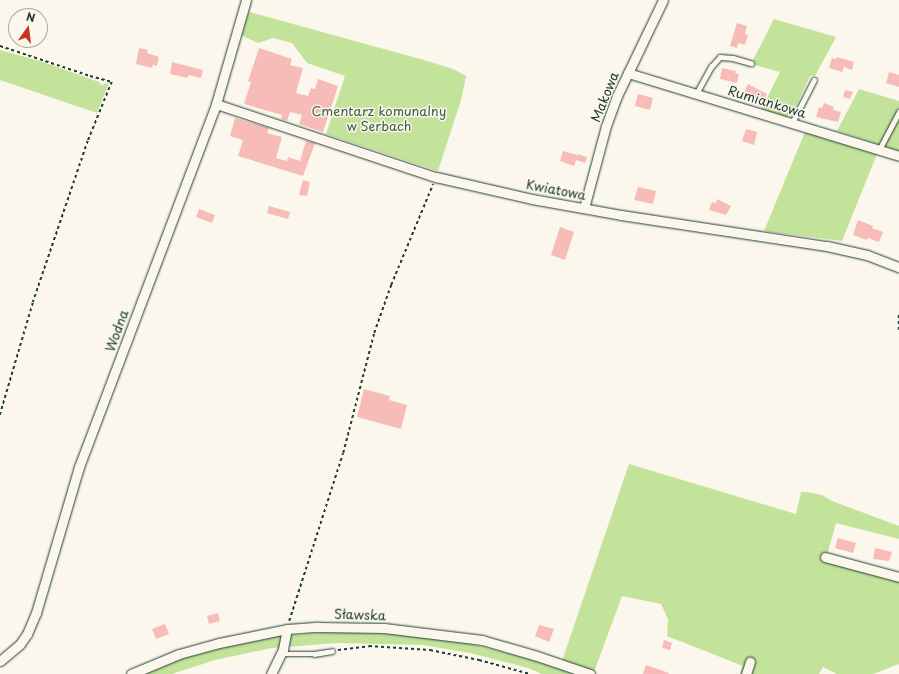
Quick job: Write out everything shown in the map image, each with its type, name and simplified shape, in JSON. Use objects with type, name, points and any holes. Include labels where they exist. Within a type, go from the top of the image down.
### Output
[{"type":"street","name":"Wodna","points":[[0,661],[20,644],[27,634],[36,612],[79,467],[216,104],[246,0]]},
{"type":"street","name":"Makowa","points":[[584,208],[606,126],[628,73],[663,0]]},
{"type":"street","name":"Rumiankowa","points":[[628,73],[899,156]]},
{"type":"street","name":"Kwiatowa","points":[[216,104],[436,177],[584,208],[695,228],[828,246],[867,255],[899,267]]},
{"type":"street","points":[[825,557],[899,576]]},
{"type":"street","name":"Sławska","points":[[131,674],[185,652],[219,643],[287,629],[318,627],[384,628],[459,636],[482,640],[537,656],[590,674]]},
{"type":"street","points":[[271,674],[285,641],[287,629]]},
{"type":"street","points":[[746,674],[750,662]]},
{"type":"lane","points":[[696,94],[711,66],[720,57],[733,58],[751,63]]},
{"type":"lane","points":[[792,123],[814,80]]},
{"type":"lane","points":[[879,150],[899,112]]},
{"type":"lane","points":[[280,654],[314,654],[332,651]]},
{"type":"path","points":[[0,46],[112,82],[88,141],[33,302],[0,415]]},
{"type":"path","points":[[287,629],[343,453],[374,333],[391,285],[436,177]]},
{"type":"path","points":[[899,315],[899,330]]},
{"type":"path","points":[[332,651],[369,646],[430,650],[479,660],[530,674]]},
{"type":"green space","name":"Cmentarz komunalny w Serbach","points":[[249,12],[424,60],[453,69],[466,76],[461,100],[438,171],[326,134],[345,76],[307,63],[292,43],[273,38],[258,43],[241,35]]},
{"type":"green space","points":[[774,19],[836,37],[815,76],[810,76],[793,113],[786,118],[761,110],[780,72],[755,65],[753,60]]},
{"type":"green space","points":[[0,50],[43,62],[99,82],[101,85],[109,83],[97,113],[0,80]]},
{"type":"green space","points":[[859,89],[899,101],[899,151],[837,131]]},
{"type":"green space","points":[[805,132],[877,154],[842,241],[764,231]]},
{"type":"green space","points":[[629,464],[796,514],[801,492],[822,495],[832,501],[899,526],[899,539],[836,523],[826,559],[899,581],[899,664],[873,674],[837,674],[823,667],[819,674],[740,674],[743,666],[667,636],[668,619],[661,604],[622,596],[594,672],[562,661]]},
{"type":"green space","points":[[328,632],[398,634],[468,643],[530,659],[576,674],[542,674],[528,668],[470,653],[423,645],[337,643],[272,648],[215,660],[172,674],[139,674],[168,662],[221,647],[271,637]]},
{"type":"building","points":[[737,23],[747,26],[745,34],[748,35],[745,45],[738,43],[737,48],[730,46]]},
{"type":"building","points":[[139,48],[148,50],[147,53],[159,57],[157,66],[153,65],[152,68],[136,64]]},
{"type":"building","points":[[259,48],[292,59],[290,65],[303,68],[296,93],[308,96],[311,88],[315,89],[318,79],[338,86],[323,132],[299,124],[302,115],[290,112],[287,121],[281,119],[282,115],[244,104],[251,82],[248,81]]},
{"type":"building","points":[[837,57],[854,62],[852,70],[844,67],[842,72],[829,68],[832,58],[836,59]]},
{"type":"building","points":[[172,62],[203,70],[201,78],[188,75],[188,78],[170,74]]},
{"type":"building","points":[[722,68],[736,71],[735,73],[739,74],[737,83],[720,79]]},
{"type":"building","points":[[889,72],[899,75],[899,87],[886,83]]},
{"type":"building","points":[[748,84],[767,94],[762,103],[743,94]]},
{"type":"building","points":[[845,90],[853,92],[850,99],[843,97]]},
{"type":"building","points":[[638,94],[653,98],[650,110],[635,106]]},
{"type":"building","points":[[824,103],[834,107],[833,110],[841,112],[838,122],[816,117],[819,107],[822,108]]},
{"type":"building","points":[[235,118],[269,128],[267,133],[282,137],[276,158],[287,161],[288,157],[300,161],[306,141],[315,143],[303,176],[238,156],[243,140],[230,136]]},
{"type":"building","points":[[746,129],[757,132],[754,145],[742,141]]},
{"type":"building","points":[[563,151],[577,155],[577,158],[578,154],[587,157],[585,163],[576,160],[574,166],[560,161]]},
{"type":"building","points":[[303,180],[310,182],[307,196],[299,195]]},
{"type":"building","points":[[638,187],[656,191],[653,204],[634,200]]},
{"type":"building","points":[[717,199],[731,206],[726,215],[709,210],[712,202],[716,203]]},
{"type":"building","points":[[269,206],[290,212],[288,219],[267,213]]},
{"type":"building","points":[[199,209],[215,215],[212,223],[196,217]]},
{"type":"building","points":[[858,220],[883,232],[879,242],[853,235]]},
{"type":"building","points":[[560,227],[574,232],[565,260],[551,255]]},
{"type":"building","points":[[364,389],[390,396],[389,400],[407,405],[401,429],[357,417]]},
{"type":"building","points":[[838,538],[856,543],[853,553],[835,548]]},
{"type":"building","points":[[875,548],[892,552],[889,561],[873,559]]},
{"type":"building","points":[[218,613],[220,621],[209,624],[207,616]]},
{"type":"building","points":[[165,624],[169,634],[156,639],[152,629]]},
{"type":"building","points":[[539,625],[554,629],[549,642],[535,636]]},
{"type":"building","points":[[664,640],[672,643],[670,650],[662,648]]},
{"type":"building","points":[[646,665],[669,673],[669,674],[643,674]]}]
